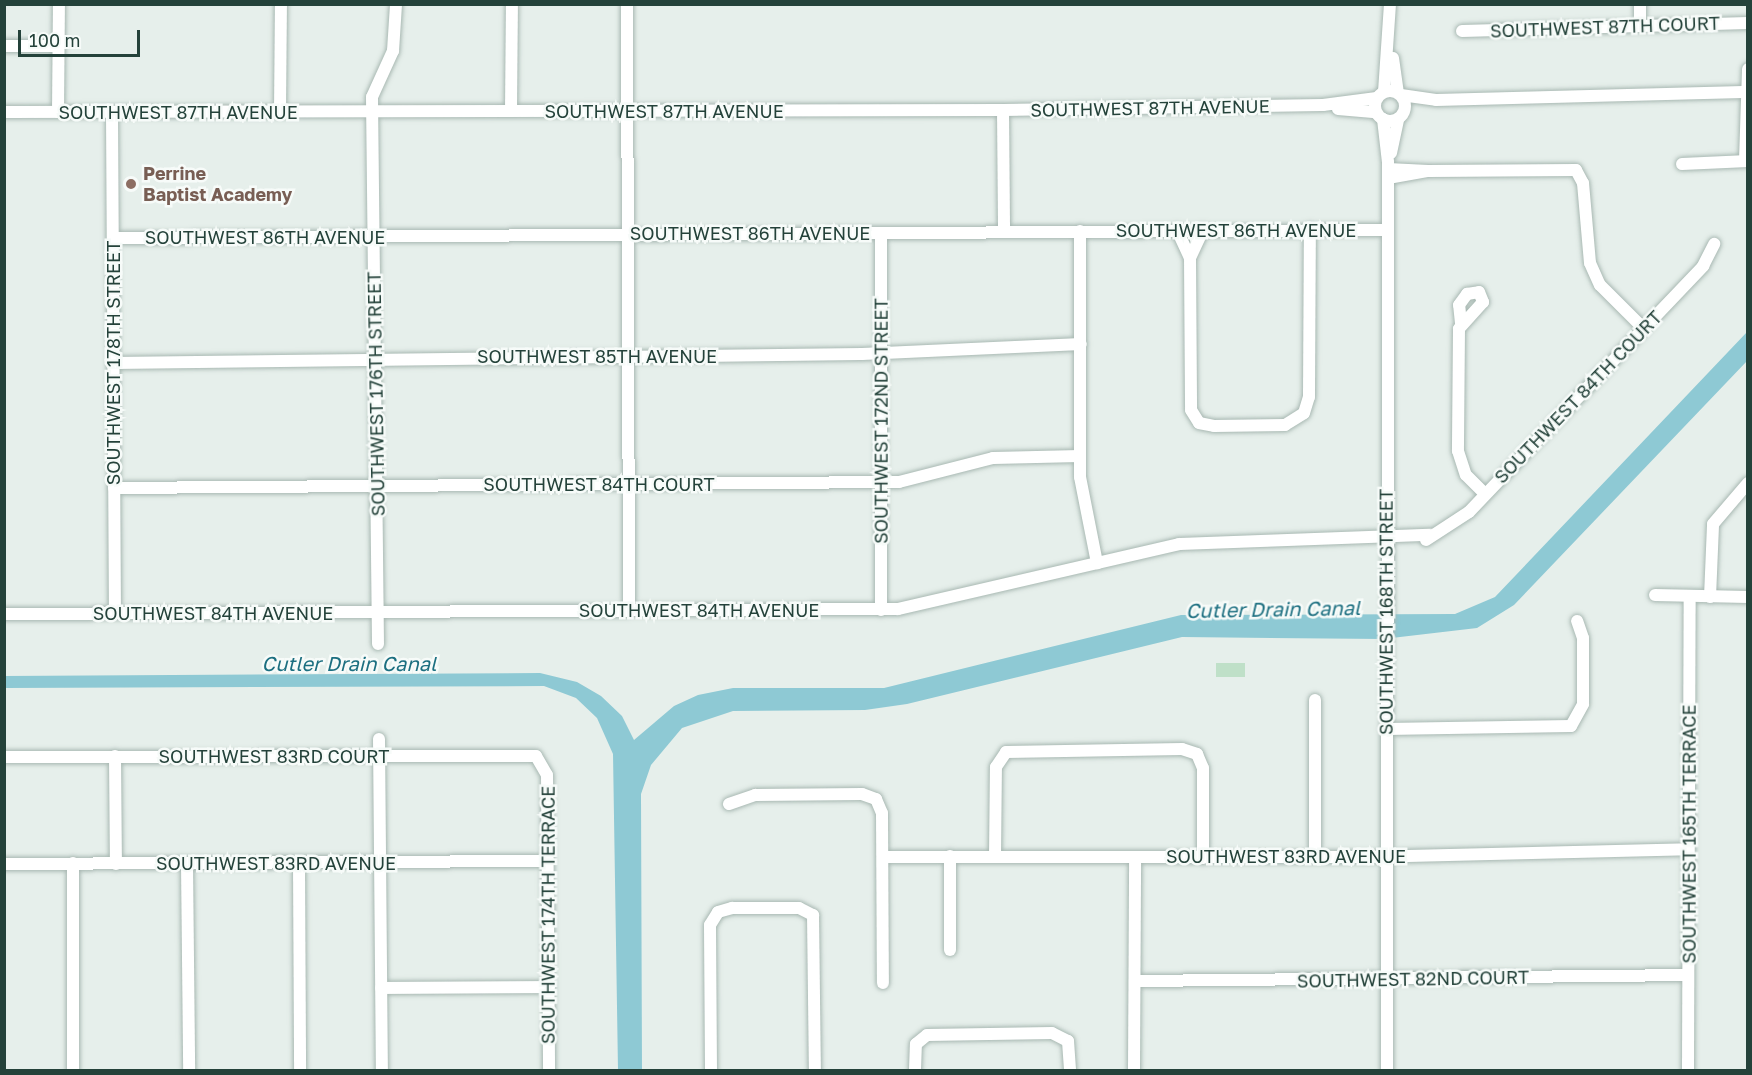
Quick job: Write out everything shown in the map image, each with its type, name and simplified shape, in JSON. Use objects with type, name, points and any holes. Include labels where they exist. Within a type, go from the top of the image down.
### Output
[{"type":"street","points":[[58,112],[59,4]]},
{"type":"street","points":[[280,112],[281,4]]},
{"type":"street","name":"SOUTHWEST 176TH STREET","points":[[378,644],[372,97],[393,51],[396,4]]},
{"type":"street","points":[[511,111],[512,4]]},
{"type":"street","points":[[627,4],[629,610]]},
{"type":"street","points":[[1380,95],[1389,47],[1390,4]]},
{"type":"street","points":[[1640,4],[1640,26]]},
{"type":"street","name":"SOUTHWEST 87TH COURT","points":[[1462,31],[1748,23]]},
{"type":"street","points":[[4,46],[59,46]]},
{"type":"street","points":[[1389,47],[1400,94],[1401,115],[1436,100]]},
{"type":"street","points":[[1682,164],[1746,161],[1743,92],[1748,69]]},
{"type":"street","points":[[1400,94],[1436,100],[1743,92]]},
{"type":"street","name":"SOUTHWEST 87TH AVENUE","points":[[4,112],[1003,110],[1323,105],[1380,95],[1400,94]]},
{"type":"street","name":"SOUTHWEST 168TH STREET","points":[[1380,95],[1380,116],[1388,170],[1384,1068]]},
{"type":"street","name":"SOUTHWEST 87TH AVENUE","points":[[1323,105],[1380,116],[1401,115]]},
{"type":"street","points":[[1003,110],[1004,232]]},
{"type":"street","name":"SOUTHWEST 178TH STREET","points":[[112,113],[116,613]]},
{"type":"street","name":"SOUTHWEST 168TH STREET","points":[[1388,170],[1401,115]]},
{"type":"street","points":[[1388,170],[1576,170],[1583,183],[1590,263],[1600,285],[1644,329]]},
{"type":"street","points":[[1177,230],[1190,258],[1190,387],[1196,420],[1206,425],[1285,425],[1304,413],[1309,397],[1310,229]]},
{"type":"street","points":[[1190,258],[1203,230]]},
{"type":"street","name":"SOUTHWEST 86TH AVENUE","points":[[113,238],[1388,230]]},
{"type":"street","points":[[1080,231],[1081,490],[1097,563]]},
{"type":"street","name":"SOUTHWEST 172ND STREET","points":[[881,233],[881,610]]},
{"type":"street","name":"SOUTHWEST 84TH COURT","points":[[1386,537],[1430,536],[1454,525],[1644,329],[1702,266],[1714,244]]},
{"type":"street","points":[[1461,323],[1459,461],[1485,494]]},
{"type":"street","name":"SOUTHWEST 85TH AVENUE","points":[[113,363],[882,353],[1080,344]]},
{"type":"street","name":"SOUTHWEST 84TH COURT","points":[[114,488],[881,482],[925,479],[1005,456],[1080,456]]},
{"type":"street","points":[[1710,597],[1713,524],[1748,483]]},
{"type":"street","name":"SOUTHWEST 84TH AVENUE","points":[[4,614],[881,610],[931,604],[1189,543],[1386,537]]},
{"type":"street","points":[[1655,595],[1690,598],[1748,597]]},
{"type":"street","name":"SOUTHWEST 165TH TERRACE","points":[[1688,1071],[1690,598]]},
{"type":"street","points":[[1386,729],[1575,723],[1583,704],[1583,638],[1576,621]]},
{"type":"street","points":[[1315,700],[1315,857]]},
{"type":"street","points":[[379,739],[382,1071]]},
{"type":"street","points":[[995,857],[995,773],[1002,754],[1182,749],[1200,758],[1203,858]]},
{"type":"street","name":"SOUTHWEST 83RD COURT","points":[[4,757],[528,755],[542,761]]},
{"type":"street","points":[[116,756],[116,864]]},
{"type":"street","name":"SOUTHWEST 174TH TERRACE","points":[[542,761],[547,775],[549,1071]]},
{"type":"street","points":[[729,804],[755,795],[862,794],[876,799],[882,813],[883,983]]},
{"type":"street","name":"SOUTHWEST 83RD AVENUE","points":[[883,857],[1315,857],[1688,849]]},
{"type":"street","points":[[950,856],[950,950]]},
{"type":"street","points":[[1134,1071],[1137,981],[1135,857]]},
{"type":"street","name":"SOUTHWEST 83RD AVENUE","points":[[4,864],[548,861]]},
{"type":"street","points":[[73,863],[73,1071]]},
{"type":"street","points":[[187,863],[189,1071]]},
{"type":"street","points":[[299,863],[300,1071]]},
{"type":"street","points":[[711,1071],[710,931],[715,915],[732,908],[777,908],[813,915],[815,1071]]},
{"type":"street","name":"SOUTHWEST 82ND COURT","points":[[1137,981],[1688,975]]},
{"type":"street","points":[[381,988],[549,987]]},
{"type":"street","points":[[915,1071],[921,1038],[1065,1037],[1070,1071]]},
{"type":"green space","points":[[1216,663],[1245,663],[1245,677],[1216,677]]},
{"type":"water","points":[[1747,332],[1747,361],[1514,605],[1477,628],[1383,639],[1182,637],[907,704],[865,710],[733,711],[682,728],[651,765],[641,794],[642,1070],[618,1070],[613,754],[597,718],[576,698],[544,686],[5,688],[4,676],[540,673],[577,682],[601,696],[622,716],[634,740],[674,706],[698,695],[733,688],[884,688],[1181,615],[1455,614],[1495,597]]},
{"type":"place","name":"Perrine Baptist Academy","points":[[131,184]]},
{"type":"water label","name":"Cutler Drain Canal","points":[[1273,609]]},
{"type":"water label","name":"Cutler Drain Canal","points":[[349,663]]}]
